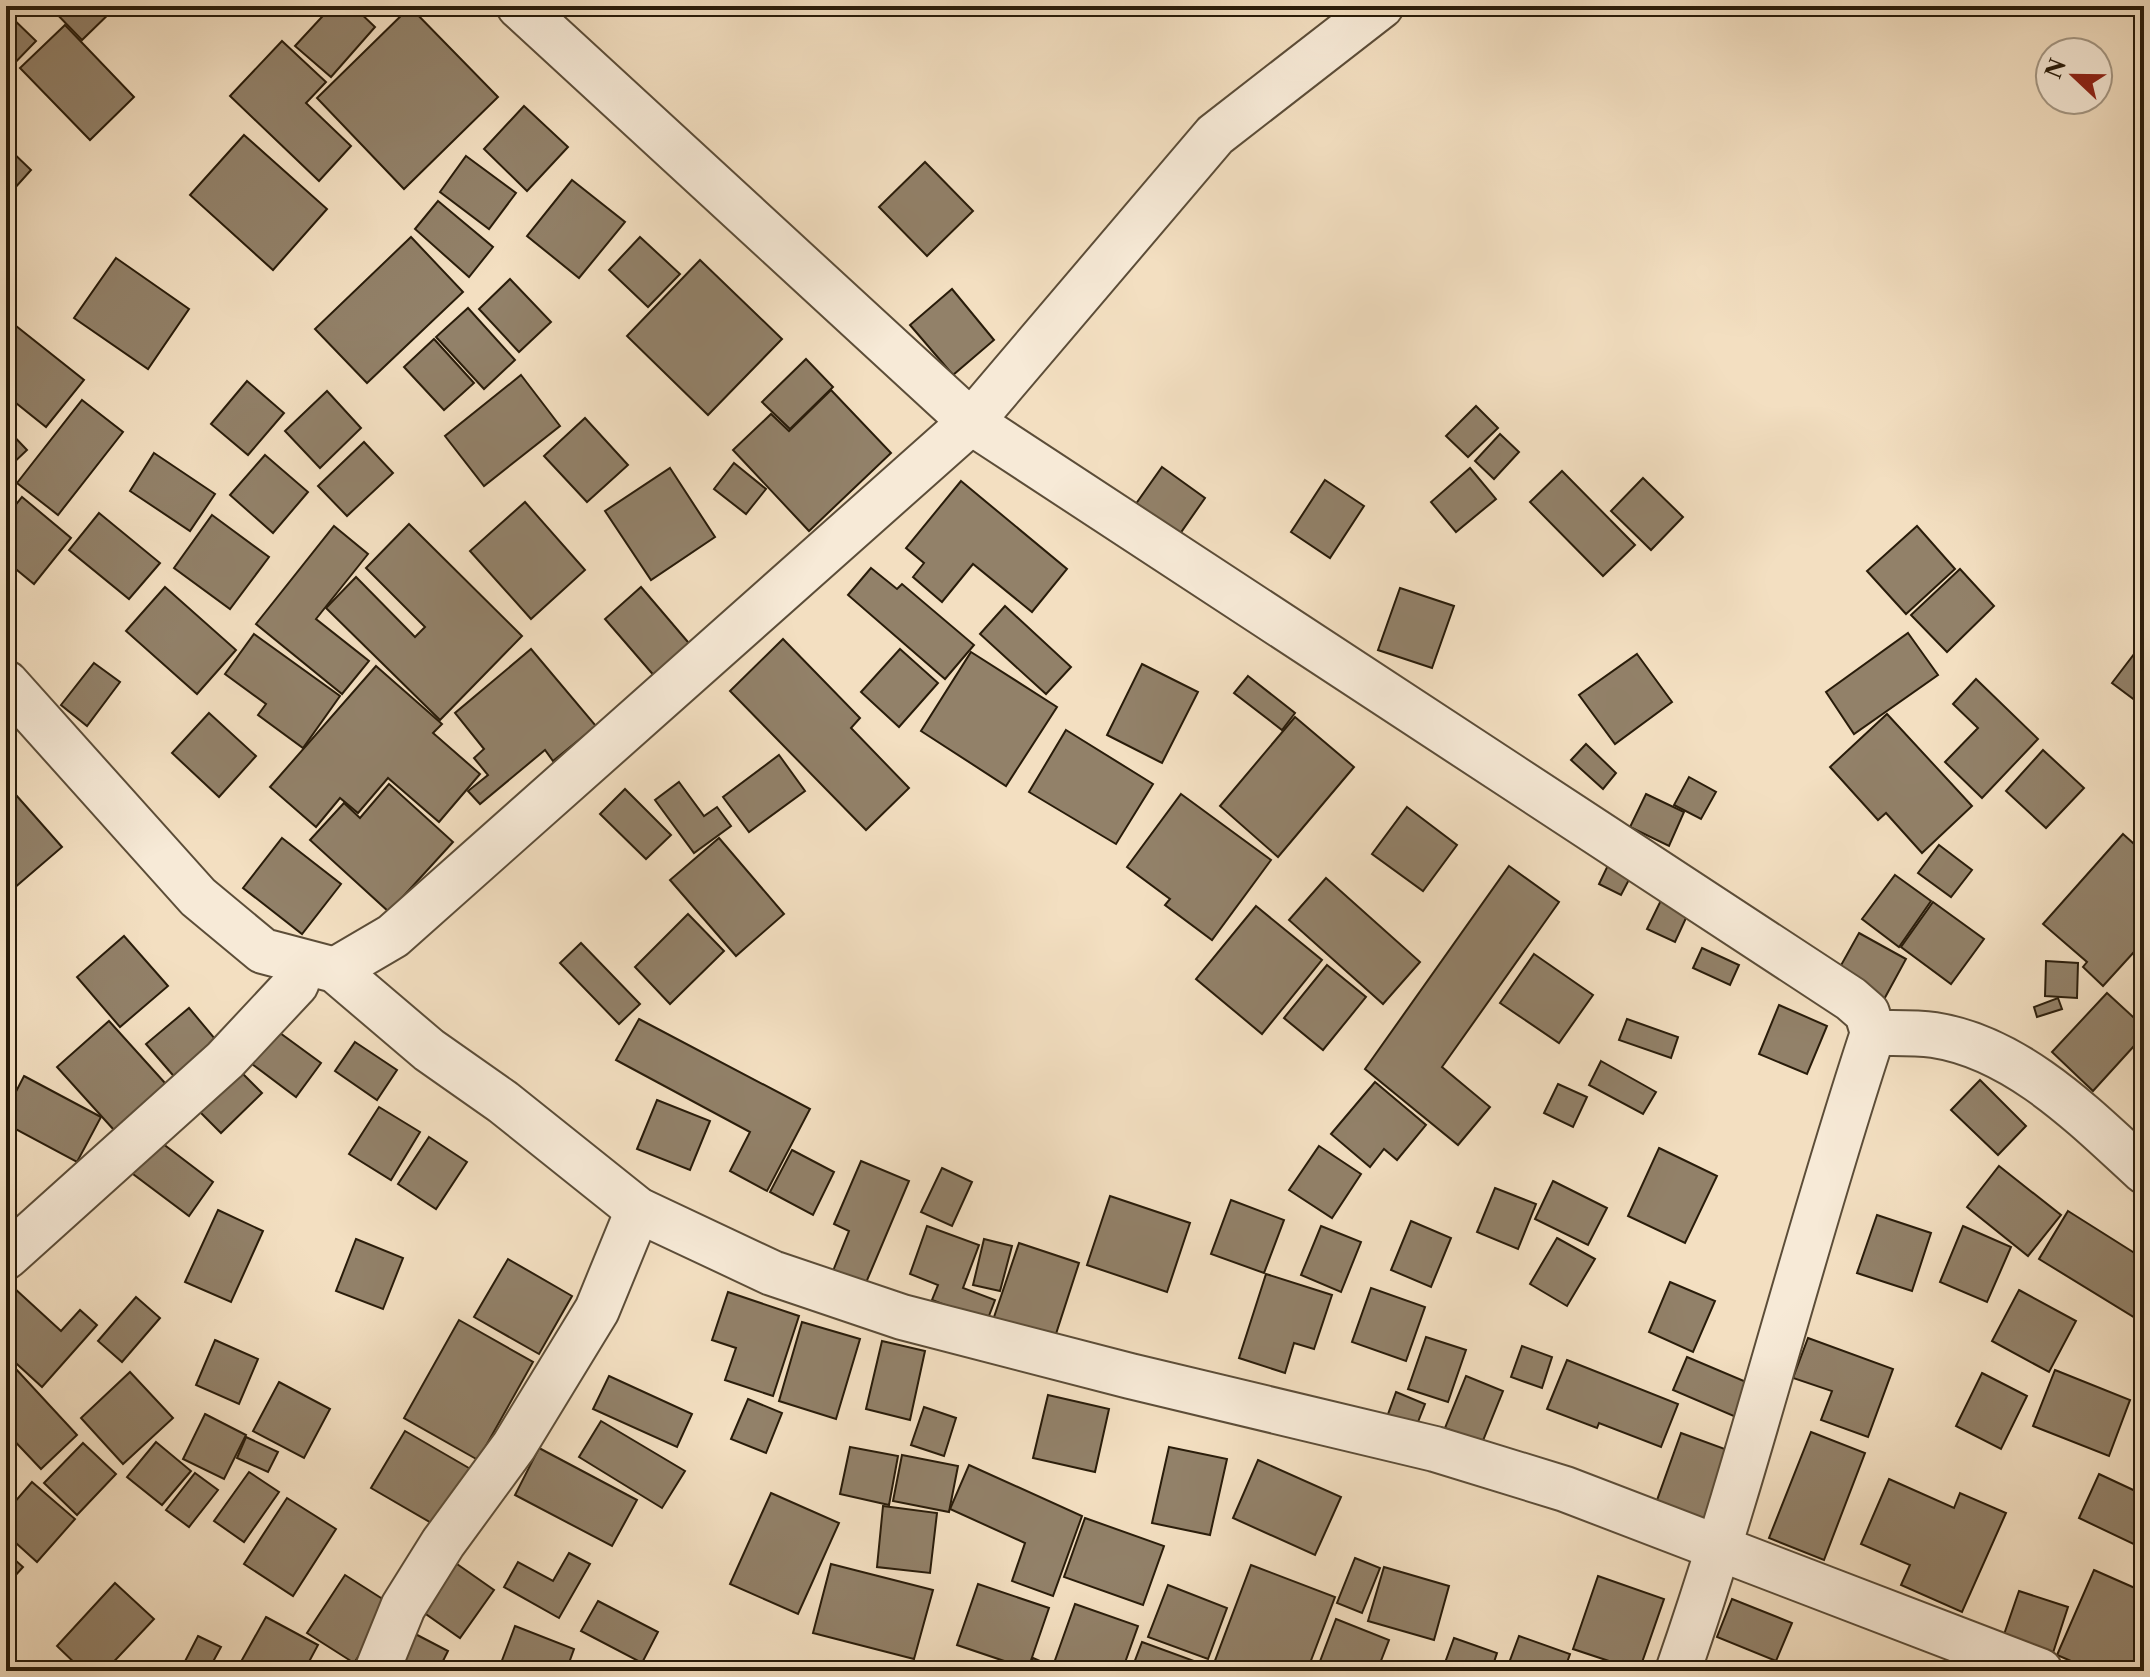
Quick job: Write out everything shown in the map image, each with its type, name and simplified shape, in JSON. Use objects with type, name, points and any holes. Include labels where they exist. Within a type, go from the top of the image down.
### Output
[{"type":"street","points":[[519,6],[971,422],[1851,999],[1867,1013],[1873,1033],[1824,1181],[1720,1549],[1678,1671]]},
{"type":"street","points":[[6,1257],[225,1060],[296,984],[319,966],[393,936],[971,422],[1215,135],[1381,6]]},
{"type":"street","points":[[6,683],[227,924],[263,951],[319,966],[503,1102],[638,1210],[772,1273],[902,1317],[1130,1376],[1435,1449],[1565,1489],[2040,1671]]},
{"type":"street","points":[[1873,1033],[1936,1035],[2000,1058],[2056,1091],[2144,1171]]},
{"type":"street","points":[[377,1671],[403,1607],[443,1543],[514,1446],[597,1310],[638,1210]]},
{"type":"building","points":[[49,6],[117,6],[82,40]]},
{"type":"building","points":[[332,6],[353,6],[375,27],[331,77],[295,46]]},
{"type":"building","points":[[410,7],[498,97],[404,189],[317,98]]},
{"type":"building","points":[[6,12],[36,41],[6,72]]},
{"type":"building","points":[[65,25],[134,97],[90,140],[20,68]]},
{"type":"building","points":[[282,41],[326,82],[306,103],[351,146],[319,181],[230,96]]},
{"type":"building","points":[[524,106],[568,147],[527,191],[484,149]]},
{"type":"building","points":[[244,135],[327,209],[273,270],[190,195]]},
{"type":"building","points":[[6,146],[31,170],[6,198]]},
{"type":"building","points":[[466,156],[516,193],[489,229],[440,192]]},
{"type":"building","points":[[925,162],[973,211],[927,256],[879,207]]},
{"type":"building","points":[[572,180],[625,222],[579,278],[527,236]]},
{"type":"building","points":[[438,201],[493,247],[469,277],[415,229]]},
{"type":"building","points":[[411,237],[463,292],[367,383],[315,329]]},
{"type":"building","points":[[640,237],[680,274],[648,307],[609,270]]},
{"type":"building","points":[[116,258],[189,309],[148,369],[74,318]]},
{"type":"building","points":[[700,260],[782,339],[708,415],[627,336]]},
{"type":"building","points":[[510,279],[551,322],[519,352],[479,309]]},
{"type":"building","points":[[952,289],[994,340],[953,375],[910,325]]},
{"type":"building","points":[[468,308],[515,360],[484,389],[436,337]]},
{"type":"building","points":[[6,318],[84,380],[46,427],[6,395]]},
{"type":"building","points":[[434,339],[474,383],[444,410],[404,367]]},
{"type":"building","points":[[806,359],[833,387],[790,429],[762,402]]},
{"type":"building","points":[[521,375],[560,426],[484,486],[445,436]]},
{"type":"building","points":[[247,381],[284,413],[248,455],[211,424]]},
{"type":"building","points":[[831,390],[891,453],[809,531],[733,450],[771,414],[789,431]]},
{"type":"building","points":[[327,391],[361,428],[320,468],[285,431]]},
{"type":"building","points":[[82,400],[123,432],[58,515],[17,483]]},
{"type":"building","points":[[1476,406],[1498,428],[1468,457],[1446,436]]},
{"type":"building","points":[[585,418],[628,465],[587,502],[544,456]]},
{"type":"building","points":[[6,428],[27,450],[6,470]]},
{"type":"building","points":[[1500,434],[1519,452],[1494,479],[1475,461]]},
{"type":"building","points":[[364,442],[393,473],[347,516],[318,486]]},
{"type":"building","points":[[154,453],[215,494],[190,531],[130,491]]},
{"type":"building","points":[[265,455],[308,492],[273,533],[230,495]]},
{"type":"building","points":[[734,463],[766,489],[746,514],[714,489]]},
{"type":"building","points":[[1162,467],[1205,498],[1177,538],[1133,508]]},
{"type":"building","points":[[670,468],[715,537],[651,580],[605,511]]},
{"type":"building","points":[[1470,468],[1496,499],[1456,532],[1431,502]]},
{"type":"building","points":[[1562,471],[1635,545],[1603,576],[1530,502]]},
{"type":"building","points":[[1643,478],[1683,517],[1651,550],[1611,511]]},
{"type":"building","points":[[1325,480],[1364,506],[1330,558],[1291,532]]},
{"type":"building","points":[[961,481],[1067,569],[1032,612],[973,564],[942,602],[913,577],[924,563],[906,548]]},
{"type":"building","points":[[22,497],[71,538],[34,584],[6,561],[6,517]]},
{"type":"building","points":[[525,502],[585,570],[531,619],[470,551]]},
{"type":"building","points":[[99,513],[160,563],[129,599],[69,550]]},
{"type":"building","points":[[212,515],[269,557],[230,609],[174,568]]},
{"type":"building","points":[[409,524],[522,636],[440,720],[326,608],[356,577],[415,637],[425,627],[366,568]]},
{"type":"building","points":[[334,526],[368,554],[316,619],[369,661],[342,694],[256,624]]},
{"type":"building","points":[[1917,526],[1955,569],[1906,614],[1867,571]]},
{"type":"building","points":[[871,568],[897,589],[902,584],[974,645],[945,679],[848,595]]},
{"type":"building","points":[[1960,569],[1994,606],[1947,652],[1911,615]]},
{"type":"building","points":[[165,587],[236,650],[197,694],[126,631]]},
{"type":"building","points":[[641,587],[699,655],[663,686],[605,619]]},
{"type":"building","points":[[1400,588],[1454,606],[1432,668],[1378,650]]},
{"type":"building","points":[[1005,606],[1071,667],[1046,694],[980,634]]},
{"type":"building","points":[[1908,633],[1938,675],[1854,734],[1826,692]]},
{"type":"building","points":[[254,634],[340,696],[303,748],[258,715],[266,704],[225,674]]},
{"type":"building","points":[[783,639],[860,718],[851,728],[909,788],[866,830],[730,691]]},
{"type":"building","points":[[2144,641],[2144,707],[2112,683]]},
{"type":"building","points":[[531,649],[596,726],[553,761],[545,750],[480,804],[468,791],[488,775],[474,758],[484,749],[455,713]]},
{"type":"building","points":[[900,649],[938,683],[899,727],[861,692]]},
{"type":"building","points":[[971,652],[1057,707],[1006,786],[921,731]]},
{"type":"building","points":[[1637,654],[1672,702],[1615,744],[1579,695]]},
{"type":"building","points":[[94,663],[120,682],[87,726],[61,705]]},
{"type":"building","points":[[1142,664],[1198,692],[1162,763],[1107,735]]},
{"type":"building","points":[[376,666],[442,724],[433,733],[480,774],[439,822],[388,778],[358,813],[340,798],[316,827],[270,787]]},
{"type":"building","points":[[1248,676],[1295,713],[1282,730],[1234,693]]},
{"type":"building","points":[[1976,679],[2038,739],[1982,798],[1945,762],[1978,728],[1953,704]]},
{"type":"building","points":[[209,713],[256,756],[219,797],[172,753]]},
{"type":"building","points":[[1887,714],[1972,806],[1922,853],[1886,813],[1878,820],[1830,767]]},
{"type":"building","points":[[1295,717],[1354,767],[1278,857],[1220,806]]},
{"type":"building","points":[[1066,730],[1153,784],[1116,844],[1029,792]]},
{"type":"building","points":[[1586,744],[1616,773],[1603,789],[1571,760]]},
{"type":"building","points":[[2043,750],[2084,788],[2046,828],[2006,791]]},
{"type":"building","points":[[779,755],[805,791],[749,832],[723,797]]},
{"type":"building","points":[[1689,777],[1716,792],[1701,819],[1674,805]]},
{"type":"building","points":[[679,782],[704,816],[717,807],[731,826],[694,853],[655,800]]},
{"type":"building","points":[[389,784],[453,842],[389,912],[310,840],[344,803],[360,818]]},
{"type":"building","points":[[625,789],[671,835],[646,859],[600,814]]},
{"type":"building","points":[[1181,794],[1271,860],[1212,940],[1165,905],[1170,899],[1127,867]]},
{"type":"building","points":[[1646,794],[1684,812],[1669,846],[1630,827]]},
{"type":"building","points":[[16,795],[62,847],[6,895],[6,804]]},
{"type":"building","points":[[1407,807],[1457,845],[1423,891],[1372,854]]},
{"type":"building","points":[[2123,834],[2144,853],[2144,941],[2103,986],[2083,967],[2087,962],[2043,924]]},
{"type":"building","points":[[282,838],[341,884],[302,934],[243,888]]},
{"type":"building","points":[[719,838],[784,914],[736,956],[670,880]]},
{"type":"building","points":[[1939,845],[1972,870],[1951,897],[1918,873]]},
{"type":"building","points":[[1610,861],[1633,872],[1621,895],[1599,884]]},
{"type":"building","points":[[1509,866],[1559,902],[1442,1067],[1490,1107],[1458,1145],[1365,1069]]},
{"type":"building","points":[[1895,875],[1931,901],[1899,947],[1862,919]]},
{"type":"building","points":[[1326,878],[1420,962],[1383,1004],[1289,920]]},
{"type":"building","points":[[1665,892],[1692,905],[1675,942],[1647,929]]},
{"type":"building","points":[[1933,902],[1984,939],[1951,984],[1901,947]]},
{"type":"building","points":[[1256,906],[1322,960],[1262,1034],[1196,979]]},
{"type":"building","points":[[688,914],[724,951],[670,1004],[635,967]]},
{"type":"building","points":[[1859,933],[1906,959],[1882,1003],[1835,976]]},
{"type":"building","points":[[124,936],[168,986],[120,1027],[77,977]]},
{"type":"building","points":[[581,943],[640,1004],[619,1024],[560,963]]},
{"type":"building","points":[[1702,948],[1739,965],[1730,985],[1693,968]]},
{"type":"building","points":[[1534,954],[1593,995],[1559,1043],[1500,1003]]},
{"type":"building","points":[[2046,961],[2078,963],[2077,998],[2045,996]]},
{"type":"building","points":[[1327,965],[1366,997],[1323,1050],[1284,1018]]},
{"type":"building","points":[[2107,993],[2144,1027],[2144,1035],[2093,1091],[2052,1052]]},
{"type":"building","points":[[2058,998],[2062,1009],[2037,1017],[2034,1007]]},
{"type":"building","points":[[1779,1005],[1827,1026],[1807,1074],[1759,1054]]},
{"type":"building","points":[[189,1008],[221,1046],[178,1081],[146,1044]]},
{"type":"building","points":[[639,1019],[810,1109],[767,1191],[730,1171],[750,1132],[616,1060]]},
{"type":"building","points":[[1627,1019],[1678,1037],[1671,1058],[1619,1040]]},
{"type":"building","points":[[109,1021],[174,1093],[123,1140],[57,1067]]},
{"type":"building","points":[[265,1022],[321,1063],[296,1097],[240,1055]]},
{"type":"building","points":[[355,1042],[397,1070],[377,1100],[335,1071]]},
{"type":"building","points":[[230,1061],[262,1093],[221,1133],[189,1101]]},
{"type":"building","points":[[1601,1061],[1656,1092],[1643,1114],[1589,1085]]},
{"type":"building","points":[[24,1076],[101,1117],[77,1162],[6,1124],[6,1111]]},
{"type":"building","points":[[1980,1080],[2026,1126],[1998,1155],[1951,1110]]},
{"type":"building","points":[[1375,1082],[1426,1125],[1397,1160],[1384,1149],[1370,1167],[1331,1134]]},
{"type":"building","points":[[1558,1084],[1587,1097],[1573,1127],[1544,1113]]},
{"type":"building","points":[[657,1100],[710,1121],[690,1170],[637,1149]]},
{"type":"building","points":[[379,1107],[420,1132],[391,1180],[349,1154]]},
{"type":"building","points":[[154,1137],[213,1182],[189,1216],[129,1171]]},
{"type":"building","points":[[429,1137],[467,1162],[436,1209],[398,1184]]},
{"type":"building","points":[[1319,1146],[1361,1174],[1332,1218],[1289,1190]]},
{"type":"building","points":[[1659,1148],[1717,1176],[1685,1243],[1628,1216]]},
{"type":"building","points":[[792,1150],[834,1172],[813,1215],[770,1192]]},
{"type":"building","points":[[861,1161],[909,1181],[865,1285],[833,1271],[849,1231],[834,1224]]},
{"type":"building","points":[[1999,1166],[2061,1215],[2028,1256],[1967,1207]]},
{"type":"building","points":[[942,1168],[972,1182],[952,1226],[921,1212]]},
{"type":"building","points":[[1553,1181],[1607,1208],[1588,1245],[1535,1219]]},
{"type":"building","points":[[1495,1188],[1536,1204],[1518,1249],[1477,1232]]},
{"type":"building","points":[[1110,1196],[1190,1223],[1167,1292],[1087,1265]]},
{"type":"building","points":[[1231,1200],[1284,1220],[1264,1273],[1211,1254]]},
{"type":"building","points":[[218,1210],[263,1231],[231,1302],[185,1282]]},
{"type":"building","points":[[2068,1211],[2144,1259],[2144,1307],[2137,1319],[2039,1259]]},
{"type":"building","points":[[1877,1215],[1931,1233],[1912,1291],[1857,1273]]},
{"type":"building","points":[[1411,1221],[1451,1238],[1431,1287],[1391,1270]]},
{"type":"building","points":[[927,1226],[979,1245],[963,1288],[995,1300],[987,1321],[932,1300],[938,1285],[910,1274]]},
{"type":"building","points":[[1321,1226],[1361,1242],[1341,1292],[1301,1275]]},
{"type":"building","points":[[1963,1226],[2011,1247],[1987,1302],[1940,1282]]},
{"type":"building","points":[[1557,1238],[1595,1259],[1567,1306],[1530,1284]]},
{"type":"building","points":[[356,1239],[403,1258],[383,1309],[336,1291]]},
{"type":"building","points":[[984,1239],[1012,1246],[1000,1291],[973,1285]]},
{"type":"building","points":[[1019,1243],[1079,1263],[1054,1340],[993,1320]]},
{"type":"building","points":[[508,1259],[572,1296],[539,1354],[474,1317]]},
{"type":"building","points":[[1266,1274],[1332,1295],[1314,1349],[1294,1343],[1285,1373],[1239,1358]]},
{"type":"building","points":[[1670,1282],[1715,1301],[1693,1352],[1649,1332]]},
{"type":"building","points":[[13,1287],[61,1331],[80,1310],[97,1325],[42,1387],[6,1354],[6,1294]]},
{"type":"building","points":[[1371,1288],[1425,1307],[1406,1361],[1352,1342]]},
{"type":"building","points":[[2019,1290],[2076,1321],[2049,1372],[1992,1341]]},
{"type":"building","points":[[728,1292],[799,1316],[773,1396],[725,1380],[736,1348],[712,1340]]},
{"type":"building","points":[[136,1297],[160,1318],[122,1362],[98,1341]]},
{"type":"building","points":[[459,1320],[533,1362],[478,1460],[404,1418]]},
{"type":"building","points":[[802,1322],[860,1339],[836,1419],[779,1401]]},
{"type":"building","points":[[1426,1337],[1466,1350],[1448,1402],[1408,1389]]},
{"type":"building","points":[[1808,1338],[1893,1369],[1868,1437],[1821,1420],[1832,1391],[1793,1378]]},
{"type":"building","points":[[215,1340],[258,1359],[239,1404],[196,1385]]},
{"type":"building","points":[[882,1341],[925,1351],[910,1420],[866,1409]]},
{"type":"building","points":[[1522,1346],[1552,1357],[1542,1388],[1511,1377]]},
{"type":"building","points":[[1687,1357],[1751,1384],[1736,1417],[1673,1390]]},
{"type":"building","points":[[1567,1360],[1678,1404],[1661,1447],[1599,1423],[1597,1428],[1547,1409]]},
{"type":"building","points":[[15,1368],[77,1435],[41,1469],[6,1432],[6,1377]]},
{"type":"building","points":[[2055,1370],[2130,1400],[2109,1456],[2033,1426]]},
{"type":"building","points":[[130,1372],[173,1418],[123,1464],[81,1418]]},
{"type":"building","points":[[1982,1373],[2027,1396],[2001,1449],[1956,1426]]},
{"type":"building","points":[[609,1376],[692,1414],[677,1447],[593,1409]]},
{"type":"building","points":[[1466,1376],[1503,1391],[1482,1443],[1445,1428]]},
{"type":"building","points":[[279,1382],[330,1409],[304,1458],[253,1431]]},
{"type":"building","points":[[1396,1392],[1425,1404],[1416,1427],[1387,1417]]},
{"type":"building","points":[[1048,1395],[1109,1409],[1095,1472],[1033,1458]]},
{"type":"building","points":[[748,1399],[782,1413],[766,1453],[731,1439]]},
{"type":"building","points":[[924,1407],[956,1418],[944,1456],[911,1445]]},
{"type":"building","points":[[205,1414],[246,1435],[224,1479],[183,1459]]},
{"type":"building","points":[[601,1421],[685,1471],[662,1508],[579,1457]]},
{"type":"building","points":[[405,1431],[474,1471],[440,1528],[371,1488]]},
{"type":"building","points":[[1811,1432],[1865,1453],[1824,1560],[1769,1538]]},
{"type":"building","points":[[1681,1433],[1733,1452],[1709,1522],[1656,1503]]},
{"type":"building","points":[[246,1437],[278,1452],[268,1472],[237,1458]]},
{"type":"building","points":[[156,1442],[191,1471],[162,1505],[127,1477]]},
{"type":"building","points":[[83,1443],[116,1474],[77,1515],[44,1483]]},
{"type":"building","points":[[850,1447],[898,1456],[889,1505],[840,1494]]},
{"type":"building","points":[[1169,1447],[1227,1459],[1210,1535],[1152,1523]]},
{"type":"building","points":[[539,1448],[637,1500],[612,1546],[515,1495]]},
{"type":"building","points":[[902,1455],[958,1466],[949,1512],[893,1501]]},
{"type":"building","points":[[1258,1460],[1341,1497],[1315,1555],[1233,1518]]},
{"type":"building","points":[[969,1465],[1082,1516],[1053,1596],[1012,1581],[1025,1543],[950,1509]]},
{"type":"building","points":[[249,1472],[279,1492],[244,1542],[214,1521]]},
{"type":"building","points":[[195,1473],[218,1490],[189,1527],[166,1510]]},
{"type":"building","points":[[2099,1474],[2144,1495],[2144,1549],[2079,1518]]},
{"type":"building","points":[[1889,1479],[1954,1508],[1960,1493],[2006,1513],[1962,1612],[1901,1585],[1910,1565],[1861,1544]]},
{"type":"building","points":[[32,1482],[75,1519],[37,1562],[6,1534],[6,1512]]},
{"type":"building","points":[[771,1493],[839,1523],[798,1614],[730,1584]]},
{"type":"building","points":[[287,1498],[336,1529],[293,1596],[244,1564]]},
{"type":"building","points":[[883,1506],[937,1513],[930,1573],[877,1567]]},
{"type":"building","points":[[1085,1518],[1164,1546],[1143,1605],[1064,1577]]},
{"type":"building","points":[[6,1552],[23,1567],[6,1586]]},
{"type":"building","points":[[569,1553],[590,1564],[559,1618],[504,1587],[518,1562],[553,1581]]},
{"type":"building","points":[[447,1557],[494,1590],[460,1638],[413,1605]]},
{"type":"building","points":[[1355,1558],[1380,1568],[1362,1613],[1337,1603]]},
{"type":"building","points":[[831,1564],[933,1590],[914,1659],[813,1633]]},
{"type":"building","points":[[1251,1565],[1335,1597],[1307,1671],[1226,1671],[1213,1666]]},
{"type":"building","points":[[1384,1567],[1449,1586],[1434,1640],[1368,1621]]},
{"type":"building","points":[[2094,1570],[2144,1592],[2144,1651],[2135,1671],[2094,1671],[2057,1655]]},
{"type":"building","points":[[345,1575],[392,1605],[354,1663],[307,1633]]},
{"type":"building","points":[[1598,1576],[1664,1599],[1639,1671],[1573,1649]]},
{"type":"building","points":[[115,1583],[154,1619],[105,1671],[83,1671],[57,1646]]},
{"type":"building","points":[[978,1584],[1049,1608],[1028,1669],[957,1645]]},
{"type":"building","points":[[1168,1585],[1227,1608],[1208,1659],[1148,1637]]},
{"type":"building","points":[[2019,1591],[2068,1607],[2050,1662],[2000,1646]]},
{"type":"building","points":[[1732,1599],[1792,1623],[1776,1661],[1717,1637]]},
{"type":"building","points":[[598,1601],[658,1632],[642,1663],[581,1631]]},
{"type":"building","points":[[1075,1604],[1138,1626],[1122,1671],[1078,1671],[1054,1663]]},
{"type":"building","points":[[266,1617],[318,1645],[304,1671],[246,1671],[238,1667]]},
{"type":"building","points":[[1336,1619],[1389,1640],[1377,1671],[1337,1671],[1319,1664]]},
{"type":"building","points":[[400,1626],[448,1651],[438,1671],[381,1671]]},
{"type":"building","points":[[515,1626],[574,1649],[566,1671],[498,1671]]},
{"type":"building","points":[[198,1636],[221,1647],[208,1671],[180,1671]]},
{"type":"building","points":[[1519,1636],[1570,1654],[1564,1671],[1506,1671]]},
{"type":"building","points":[[1454,1638],[1497,1653],[1491,1671],[1442,1671]]},
{"type":"building","points":[[1142,1642],[1205,1665],[1202,1671],[1131,1671]]},
{"type":"building","points":[[1033,1658],[1063,1671],[1027,1671]]}]
